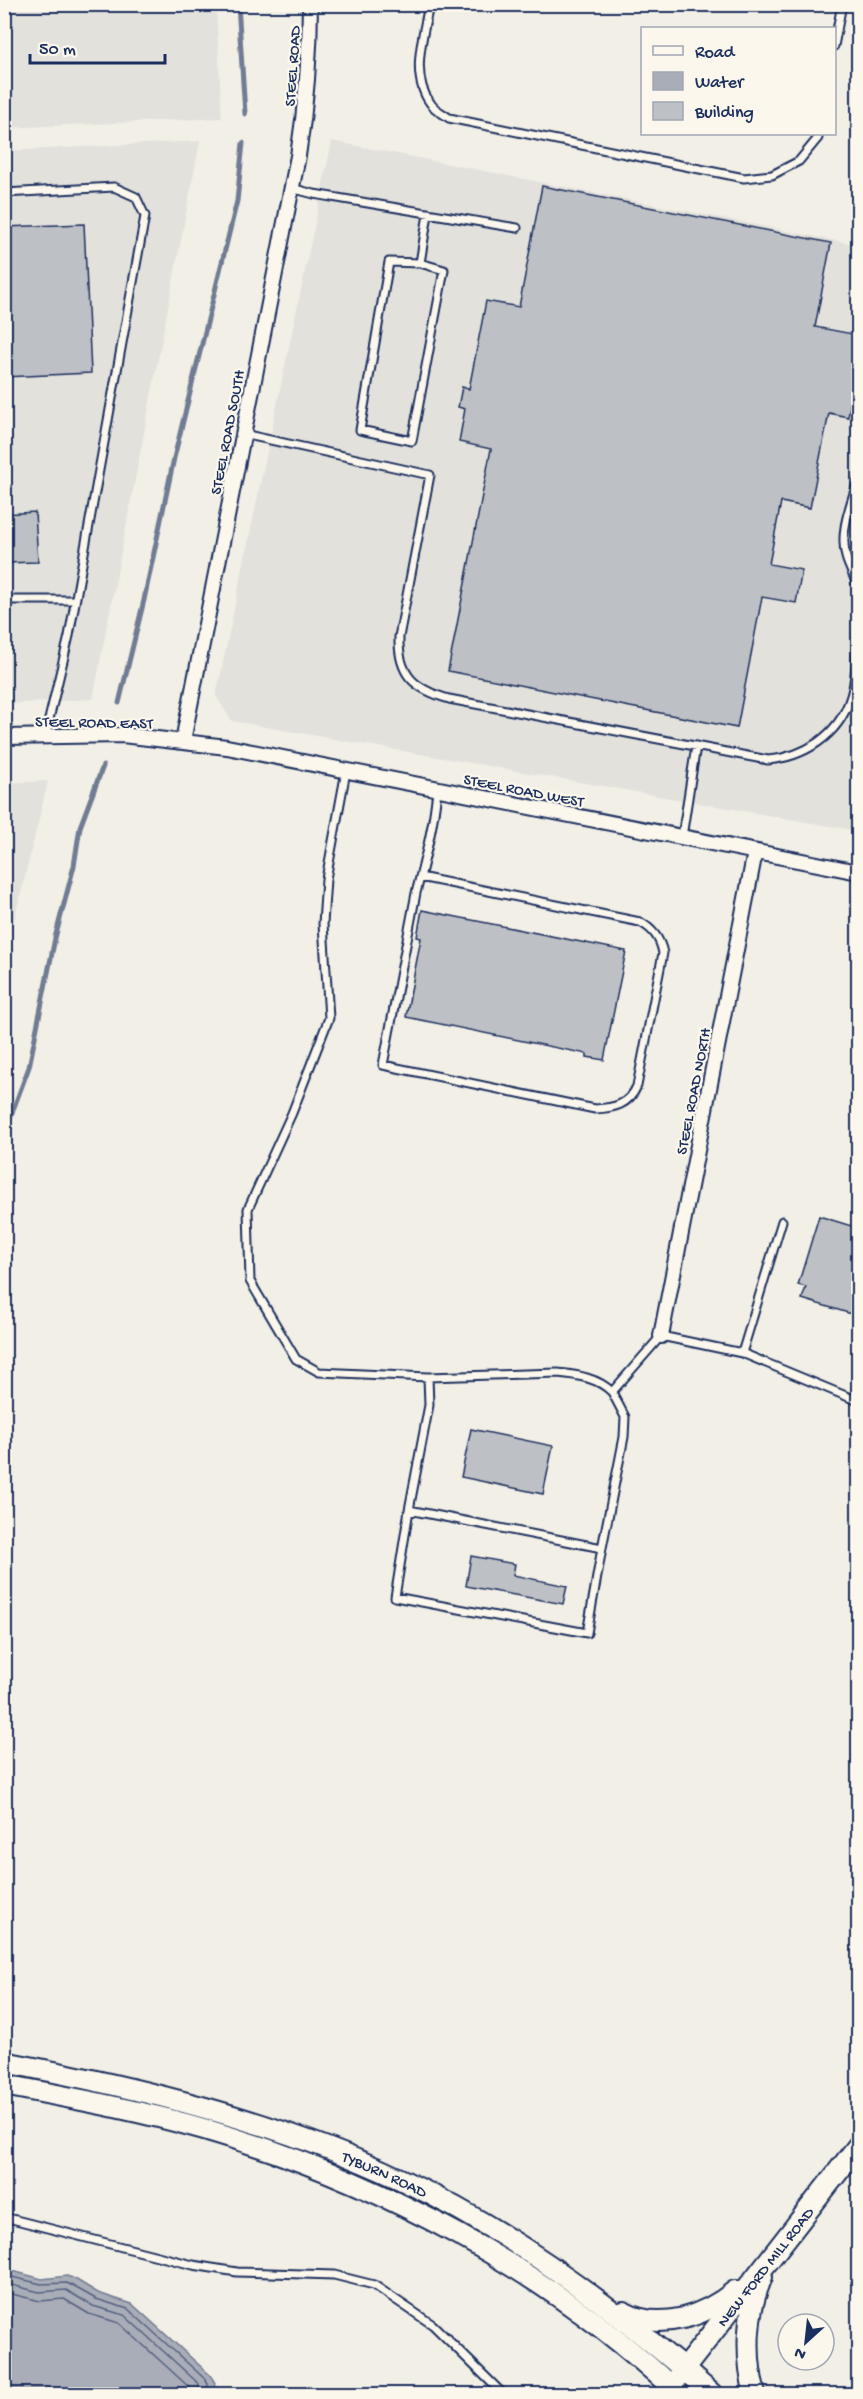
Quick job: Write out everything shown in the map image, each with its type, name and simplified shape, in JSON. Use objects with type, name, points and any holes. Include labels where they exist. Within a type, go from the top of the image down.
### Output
[{"type":"main road","name":"TYBURN ROAD","points":[[4,2062],[114,2083],[211,2108],[338,2152],[399,2178],[538,2257],[597,2299],[712,2394]]},
{"type":"main road","name":"TYBURN ROAD","points":[[4,2085],[90,2101],[205,2130],[261,2148],[389,2198],[467,2240],[552,2294],[582,2315],[671,2392]]},
{"type":"main road","name":"NEW FORD MILL ROAD","points":[[671,2392],[684,2369],[858,2146]]},
{"type":"main road","points":[[597,2299],[644,2320],[697,2315],[718,2306],[767,2262]]},
{"type":"main road","points":[[755,2394],[749,2360],[750,2327],[757,2287],[767,2262]]},
{"type":"street","name":"STEEL ROAD","points":[[302,129],[310,51],[310,4]]},
{"type":"street","name":"STEEL ROAD SOUTH","points":[[183,741],[302,129]]},
{"type":"street","name":"STEEL ROAD EAST","points":[[4,737],[122,735],[183,741]]},
{"type":"street","name":"STEEL ROAD WEST","points":[[183,741],[858,872]]},
{"type":"street","name":"STEEL ROAD NORTH","points":[[661,1336],[755,852]]},
{"type":"lane","points":[[429,4],[419,62],[422,84],[431,104],[449,118],[744,178],[772,175],[799,161],[818,135]]},
{"type":"lane","points":[[836,36],[842,4]]},
{"type":"lane","points":[[4,193],[114,187],[136,197],[146,216],[75,600],[45,736]]},
{"type":"lane","points":[[291,188],[314,194],[517,228]]},
{"type":"lane","points":[[420,263],[428,214]]},
{"type":"lane","points":[[389,262],[420,263],[444,270],[412,441],[360,430],[389,262]]},
{"type":"lane","points":[[243,434],[430,474],[399,637],[401,663],[414,685],[430,694],[768,760],[788,758],[819,743],[844,713],[851,698],[858,634]]},
{"type":"lane","points":[[858,480],[846,520],[843,542],[846,558],[858,588]]},
{"type":"lane","points":[[4,600],[75,600]]},
{"type":"lane","points":[[682,837],[696,746]]},
{"type":"lane","points":[[346,771],[326,879],[323,913],[329,1018],[291,1113],[248,1209],[250,1281],[296,1359],[319,1372],[428,1377],[558,1373],[602,1382],[612,1392],[626,1417],[587,1633],[395,1597],[429,1405],[428,1377]]},
{"type":"lane","points":[[420,877],[640,922],[654,932],[663,953],[637,1086],[628,1101],[619,1106],[595,1109],[383,1065],[420,877],[434,824],[437,789]]},
{"type":"lane","points":[[742,1353],[782,1221]]},
{"type":"lane","points":[[612,1392],[661,1336],[742,1353],[858,1401]]},
{"type":"lane","points":[[409,1510],[602,1548]]},
{"type":"lane","points":[[4,2217],[193,2265],[237,2272],[334,2275],[374,2285],[433,2325],[503,2394]]},
{"type":"shaded area","points":[[4,5],[216,5],[222,118],[5,128]]},
{"type":"shaded area","points":[[200,141],[93,699],[5,704],[5,151]]},
{"type":"shaded area","points":[[332,141],[858,245],[858,831],[232,721],[216,696]]},
{"type":"shaded area","points":[[48,781],[5,959],[5,783]]},
{"type":"water","points":[[5,2269],[42,2279],[67,2276],[98,2293],[132,2304],[210,2375],[215,2383],[213,2394],[5,2394]]},
{"type":"building","points":[[542,186],[831,243],[815,327],[858,335],[858,363],[848,417],[829,413],[810,508],[781,502],[769,564],[802,570],[796,603],[762,597],[737,728],[448,671],[491,449],[459,442],[465,409],[458,407],[462,387],[469,389],[486,301],[519,307]]},
{"type":"building","points":[[84,224],[91,373],[4,377],[4,227]]},
{"type":"building","points":[[35,512],[38,562],[4,563],[4,514]]},
{"type":"building","points":[[422,910],[626,951],[604,1060],[587,1057],[587,1054],[406,1017],[421,938],[417,937]]},
{"type":"building","points":[[819,1216],[858,1228],[858,1316],[802,1299],[806,1287],[798,1285]]},
{"type":"building","points":[[471,1429],[553,1446],[543,1494],[461,1477]]},
{"type":"building","points":[[471,1556],[515,1564],[513,1575],[567,1586],[563,1604],[466,1586]]},
{"type":"waterway","points":[[238,4],[245,114]]},
{"type":"waterway","points":[[119,703],[144,600],[174,458],[237,201],[243,143]]},
{"type":"waterway","points":[[4,1134],[29,1067],[55,938],[74,866],[80,827],[103,766]]}]
